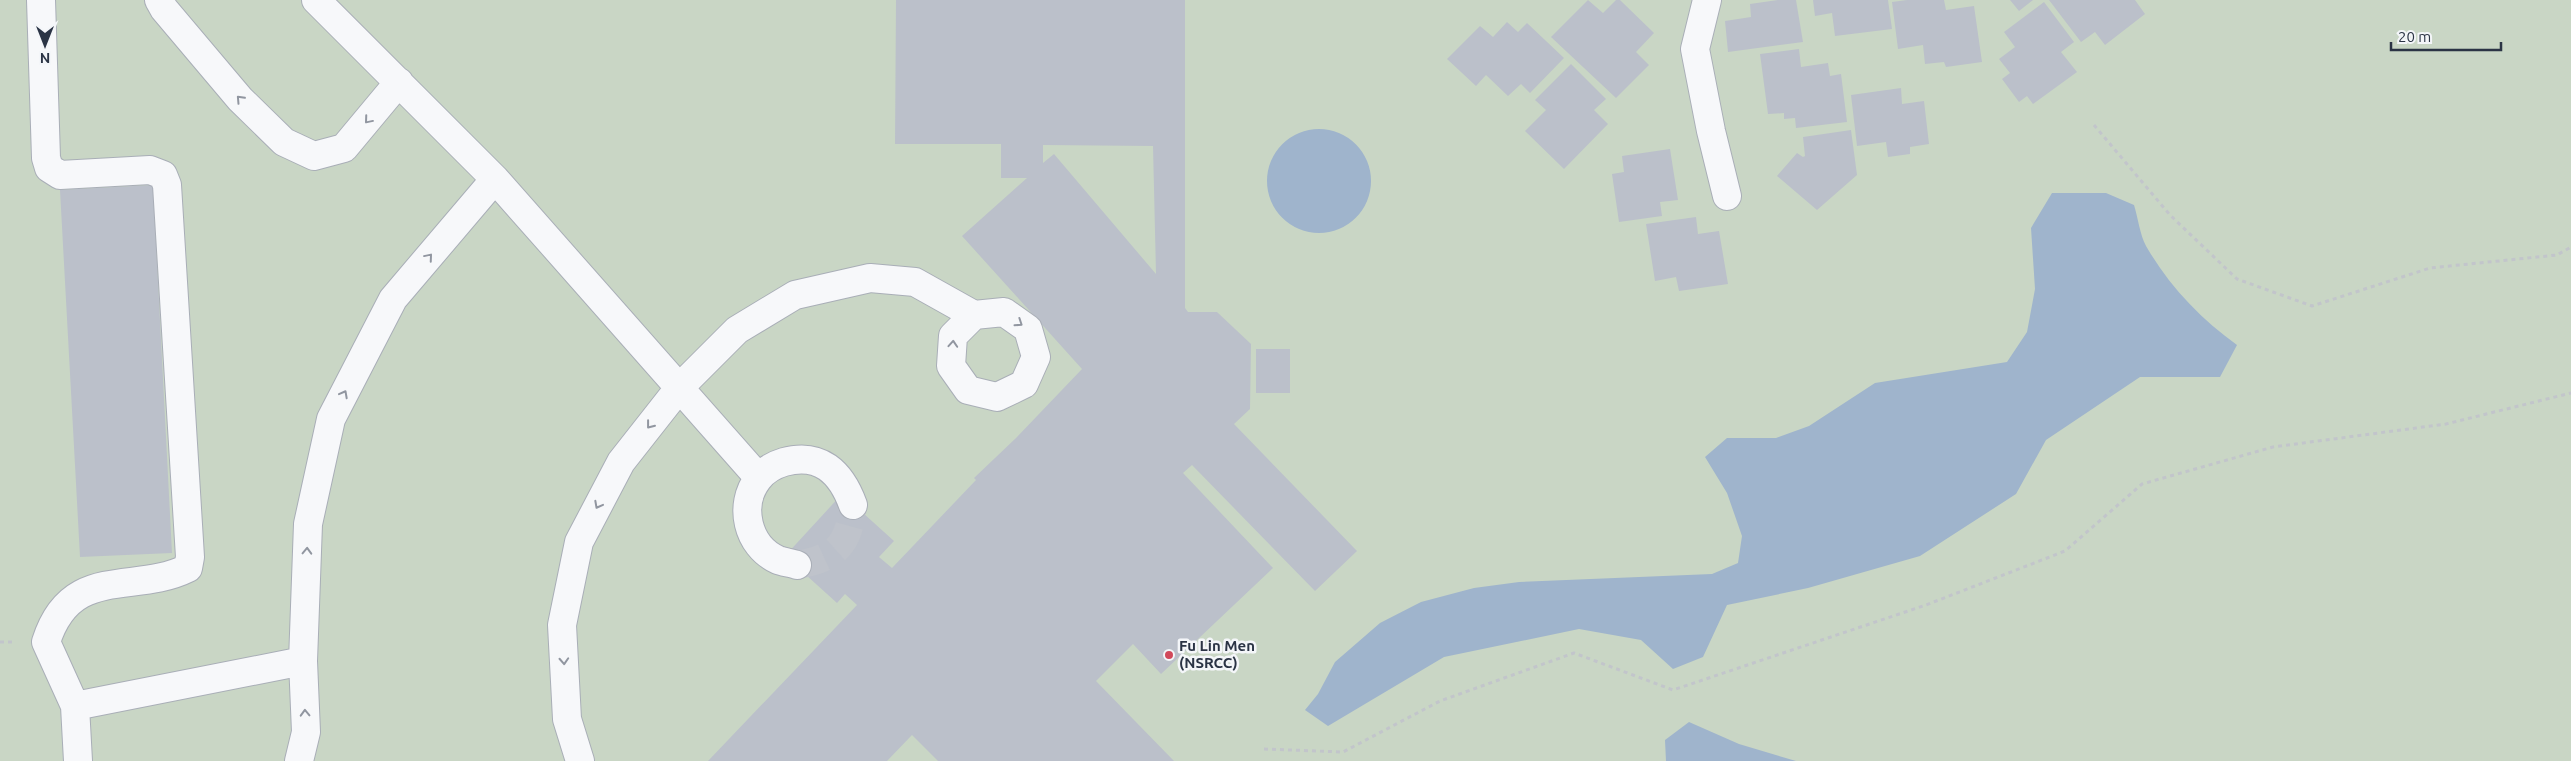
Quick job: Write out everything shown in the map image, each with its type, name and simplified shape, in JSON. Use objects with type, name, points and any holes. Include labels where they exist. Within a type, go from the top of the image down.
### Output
[{"type":"lane","points":[[41,0],[46,158],[49,168],[60,175],[150,170],[163,175],[168,185],[190,557],[188,568],[177,573],[105,584],[90,590],[78,596],[55,618],[46,642],[76,706],[78,761]]},
{"type":"lane","points":[[159,0],[164,9],[240,99],[284,142],[314,156],[344,148],[399,82]]},
{"type":"lane","points":[[316,0],[495,179],[759,478]]},
{"type":"lane","points":[[1707,0],[1695,48],[1711,131],[1727,196]]},
{"type":"lane","points":[[299,761],[306,732],[303,662],[308,524],[331,419],[393,299],[495,179]]},
{"type":"lane","points":[[580,761],[567,719],[562,624],[578,542],[621,462],[680,387],[738,330],[795,295],[870,278],[915,282],[974,315]]},
{"type":"lane","points":[[796,565],[778,560],[762,549],[751,533],[747,514],[749,494],[759,478],[775,465],[794,459],[815,461],[832,470],[846,485],[852,505]]},
{"type":"lane","points":[[76,706],[303,662]]},
{"type":"path","points":[[2094,125],[2170,215],[2237,279],[2312,306],[2430,268],[2557,255],[2571,247]]},
{"type":"path","points":[[1264,749],[1343,752],[1440,701],[1574,653],[1673,690],[1926,605],[2065,551],[2142,484],[2273,447],[2446,424],[2571,393]]},
{"type":"green space","points":[[0,0],[2571,0],[2571,761],[0,761]]},
{"type":"water","points":[[1319,129],[1339,133],[1348,137],[1356,144],[1363,152],[1367,161],[1371,181],[1367,201],[1363,210],[1356,218],[1348,225],[1339,229],[1319,233],[1299,229],[1290,225],[1282,218],[1275,210],[1271,201],[1267,181],[1271,161],[1275,152],[1282,144],[1290,137],[1299,133]]},
{"type":"water","points":[[2052,193],[2106,193],[2134,205],[2144,242],[2165,275],[2198,313],[2237,345],[2220,377],[2140,377],[2046,440],[2016,494],[1920,556],[1808,588],[1727,605],[1703,657],[1673,669],[1641,640],[1579,629],[1444,657],[1328,726],[1305,710],[1318,694],[1335,662],[1380,623],[1421,602],[1474,588],[1519,582],[1712,574],[1738,563],[1742,536],[1727,493],[1705,457],[1727,438],[1776,438],[1809,426],[1875,383],[2007,362],[2027,332],[2035,289],[2031,228]]},
{"type":"water","points":[[1689,722],[1739,744],[1796,761],[1666,761],[1665,740]]},
{"type":"building","points":[[896,0],[1185,0],[1185,308],[1188,312],[1217,312],[1251,344],[1250,409],[1234,424],[1357,551],[1315,591],[1192,465],[1183,473],[1273,568],[1161,674],[1133,644],[1096,681],[1174,761],[938,761],[912,735],[887,761],[708,761],[857,605],[845,594],[837,603],[785,556],[842,494],[894,541],[879,557],[892,568],[976,480],[974,478],[1016,438],[1082,369],[962,236],[1027,178],[1001,178],[1001,144],[895,144]],"holes":[[[1043,145],[1153,146],[1156,274],[1054,154],[1043,163]]]},
{"type":"building","points":[[1588,0],[1603,13],[1616,0],[1620,0],[1654,33],[1636,52],[1649,65],[1616,98],[1551,37]]},
{"type":"building","points":[[1778,0],[1796,0],[1803,42],[1728,52],[1725,21],[1751,17],[1750,4]]},
{"type":"building","points":[[1813,0],[1888,0],[1892,29],[1835,36],[1832,13],[1815,16]]},
{"type":"building","points":[[1944,0],[1946,10],[1974,6],[1982,62],[1946,67],[1944,62],[1925,64],[1923,45],[1898,49],[1892,2]]},
{"type":"building","points":[[2010,0],[2033,0],[2019,11]]},
{"type":"building","points":[[2049,0],[2135,0],[2145,14],[2105,45],[2095,32],[2081,42]]},
{"type":"building","points":[[2044,2],[2074,42],[2061,52],[2077,72],[2033,104],[2027,96],[2019,102],[2002,79],[2010,73],[1999,59],[2015,47],[2004,32]]},
{"type":"building","points":[[1507,22],[1518,32],[1527,23],[1564,58],[1530,93],[1521,84],[1508,96],[1486,75],[1476,86],[1447,59],[1480,26],[1493,37]]},
{"type":"building","points":[[1799,49],[1801,67],[1828,63],[1830,76],[1841,74],[1847,122],[1796,128],[1795,118],[1784,119],[1784,113],[1768,114],[1760,54]]},
{"type":"building","points":[[1571,64],[1606,99],[1594,110],[1608,124],[1564,169],[1525,131],[1546,110],[1535,100]]},
{"type":"building","points":[[1901,88],[1902,104],[1924,101],[1929,144],[1910,147],[1910,154],[1888,157],[1886,142],[1857,146],[1851,95]]},
{"type":"building","points":[[1851,130],[1857,175],[1817,210],[1777,176],[1797,153],[1803,157],[1805,156],[1803,137]]},
{"type":"building","points":[[1670,149],[1678,200],[1660,202],[1662,216],[1619,222],[1612,174],[1624,172],[1622,156]]},
{"type":"building","points":[[153,185],[172,553],[80,557],[60,190]]},
{"type":"building","points":[[1696,217],[1698,234],[1719,231],[1728,284],[1679,291],[1676,277],[1655,281],[1646,224]]},
{"type":"building","points":[[1256,349],[1290,349],[1290,393],[1256,393]]},
{"type":"tunnel","points":[[797,565],[822,558],[838,547],[844,540],[848,530],[853,505]]},
{"type":"place","name":"Fu Lin Men (NSRCC)","points":[[1169,655]]}]
